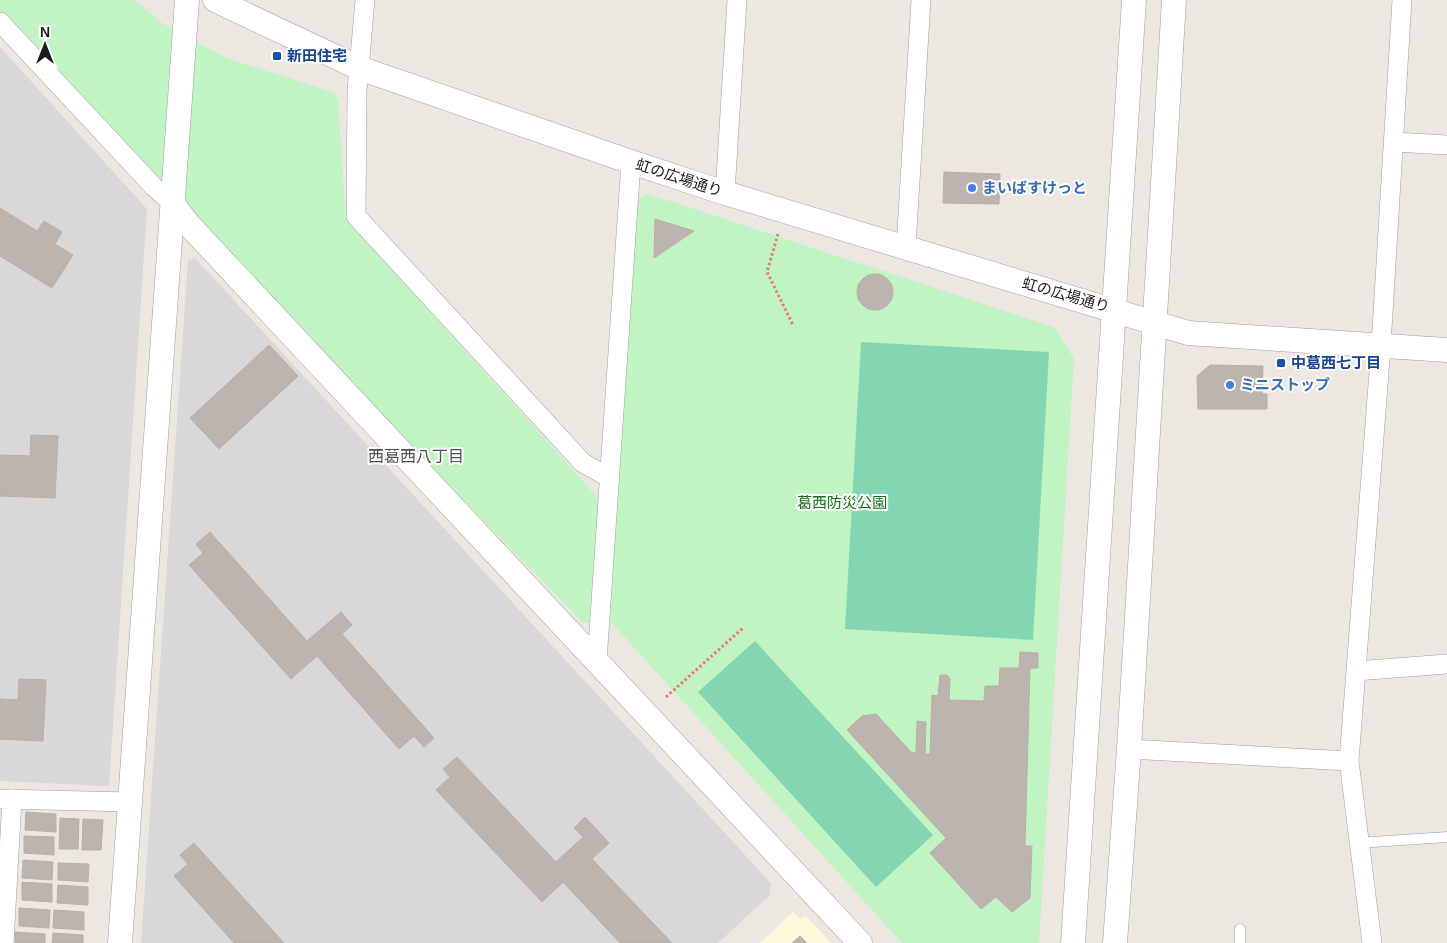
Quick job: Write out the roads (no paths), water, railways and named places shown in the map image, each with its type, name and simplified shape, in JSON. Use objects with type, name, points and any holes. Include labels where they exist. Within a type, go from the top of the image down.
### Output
[{"type":"street","points":[[120,943],[187,0]]},
{"type":"street","name":"虹の広場通り","points":[[215,0],[359,68],[631,162],[725,193],[1114,309],[1188,333],[1447,350]]},
{"type":"street","points":[[365,0],[359,68],[356,216],[583,463],[610,478]]},
{"type":"street","points":[[725,193],[737,0]]},
{"type":"street","points":[[906,247],[921,0]]},
{"type":"street","points":[[1073,943],[1134,0]]},
{"type":"street","points":[[1115,943],[1129,748],[1174,0]]},
{"type":"street","points":[[1372,943],[1349,761],[1381,346],[1402,0]]},
{"type":"street","points":[[0,22],[154,186],[172,202],[189,225],[860,943]]},
{"type":"street","points":[[1394,142],[1447,145]]},
{"type":"street","points":[[597,660],[631,162]]},
{"type":"street","points":[[1356,671],[1447,664]]},
{"type":"street","points":[[1129,748],[1349,761]]},
{"type":"street","points":[[4,943],[6,799],[130,802]]},
{"type":"lane","points":[[1358,843],[1447,837]]},
{"type":"lane","points":[[1240,929],[1240,943]]},
{"type":"place","name":"新田住宅","points":[[277,56]]},
{"type":"place","name":"まいばすけっと","points":[[972,188]]},
{"type":"place","name":"中葛西七丁目","points":[[1281,363]]},
{"type":"place","name":"ミニストップ","points":[[1230,385]]},
{"type":"district","name":"西葛西八丁目","points":[[416,456]]},
{"type":"park label","name":"葛西防災公園","points":[[842,503]]}]
